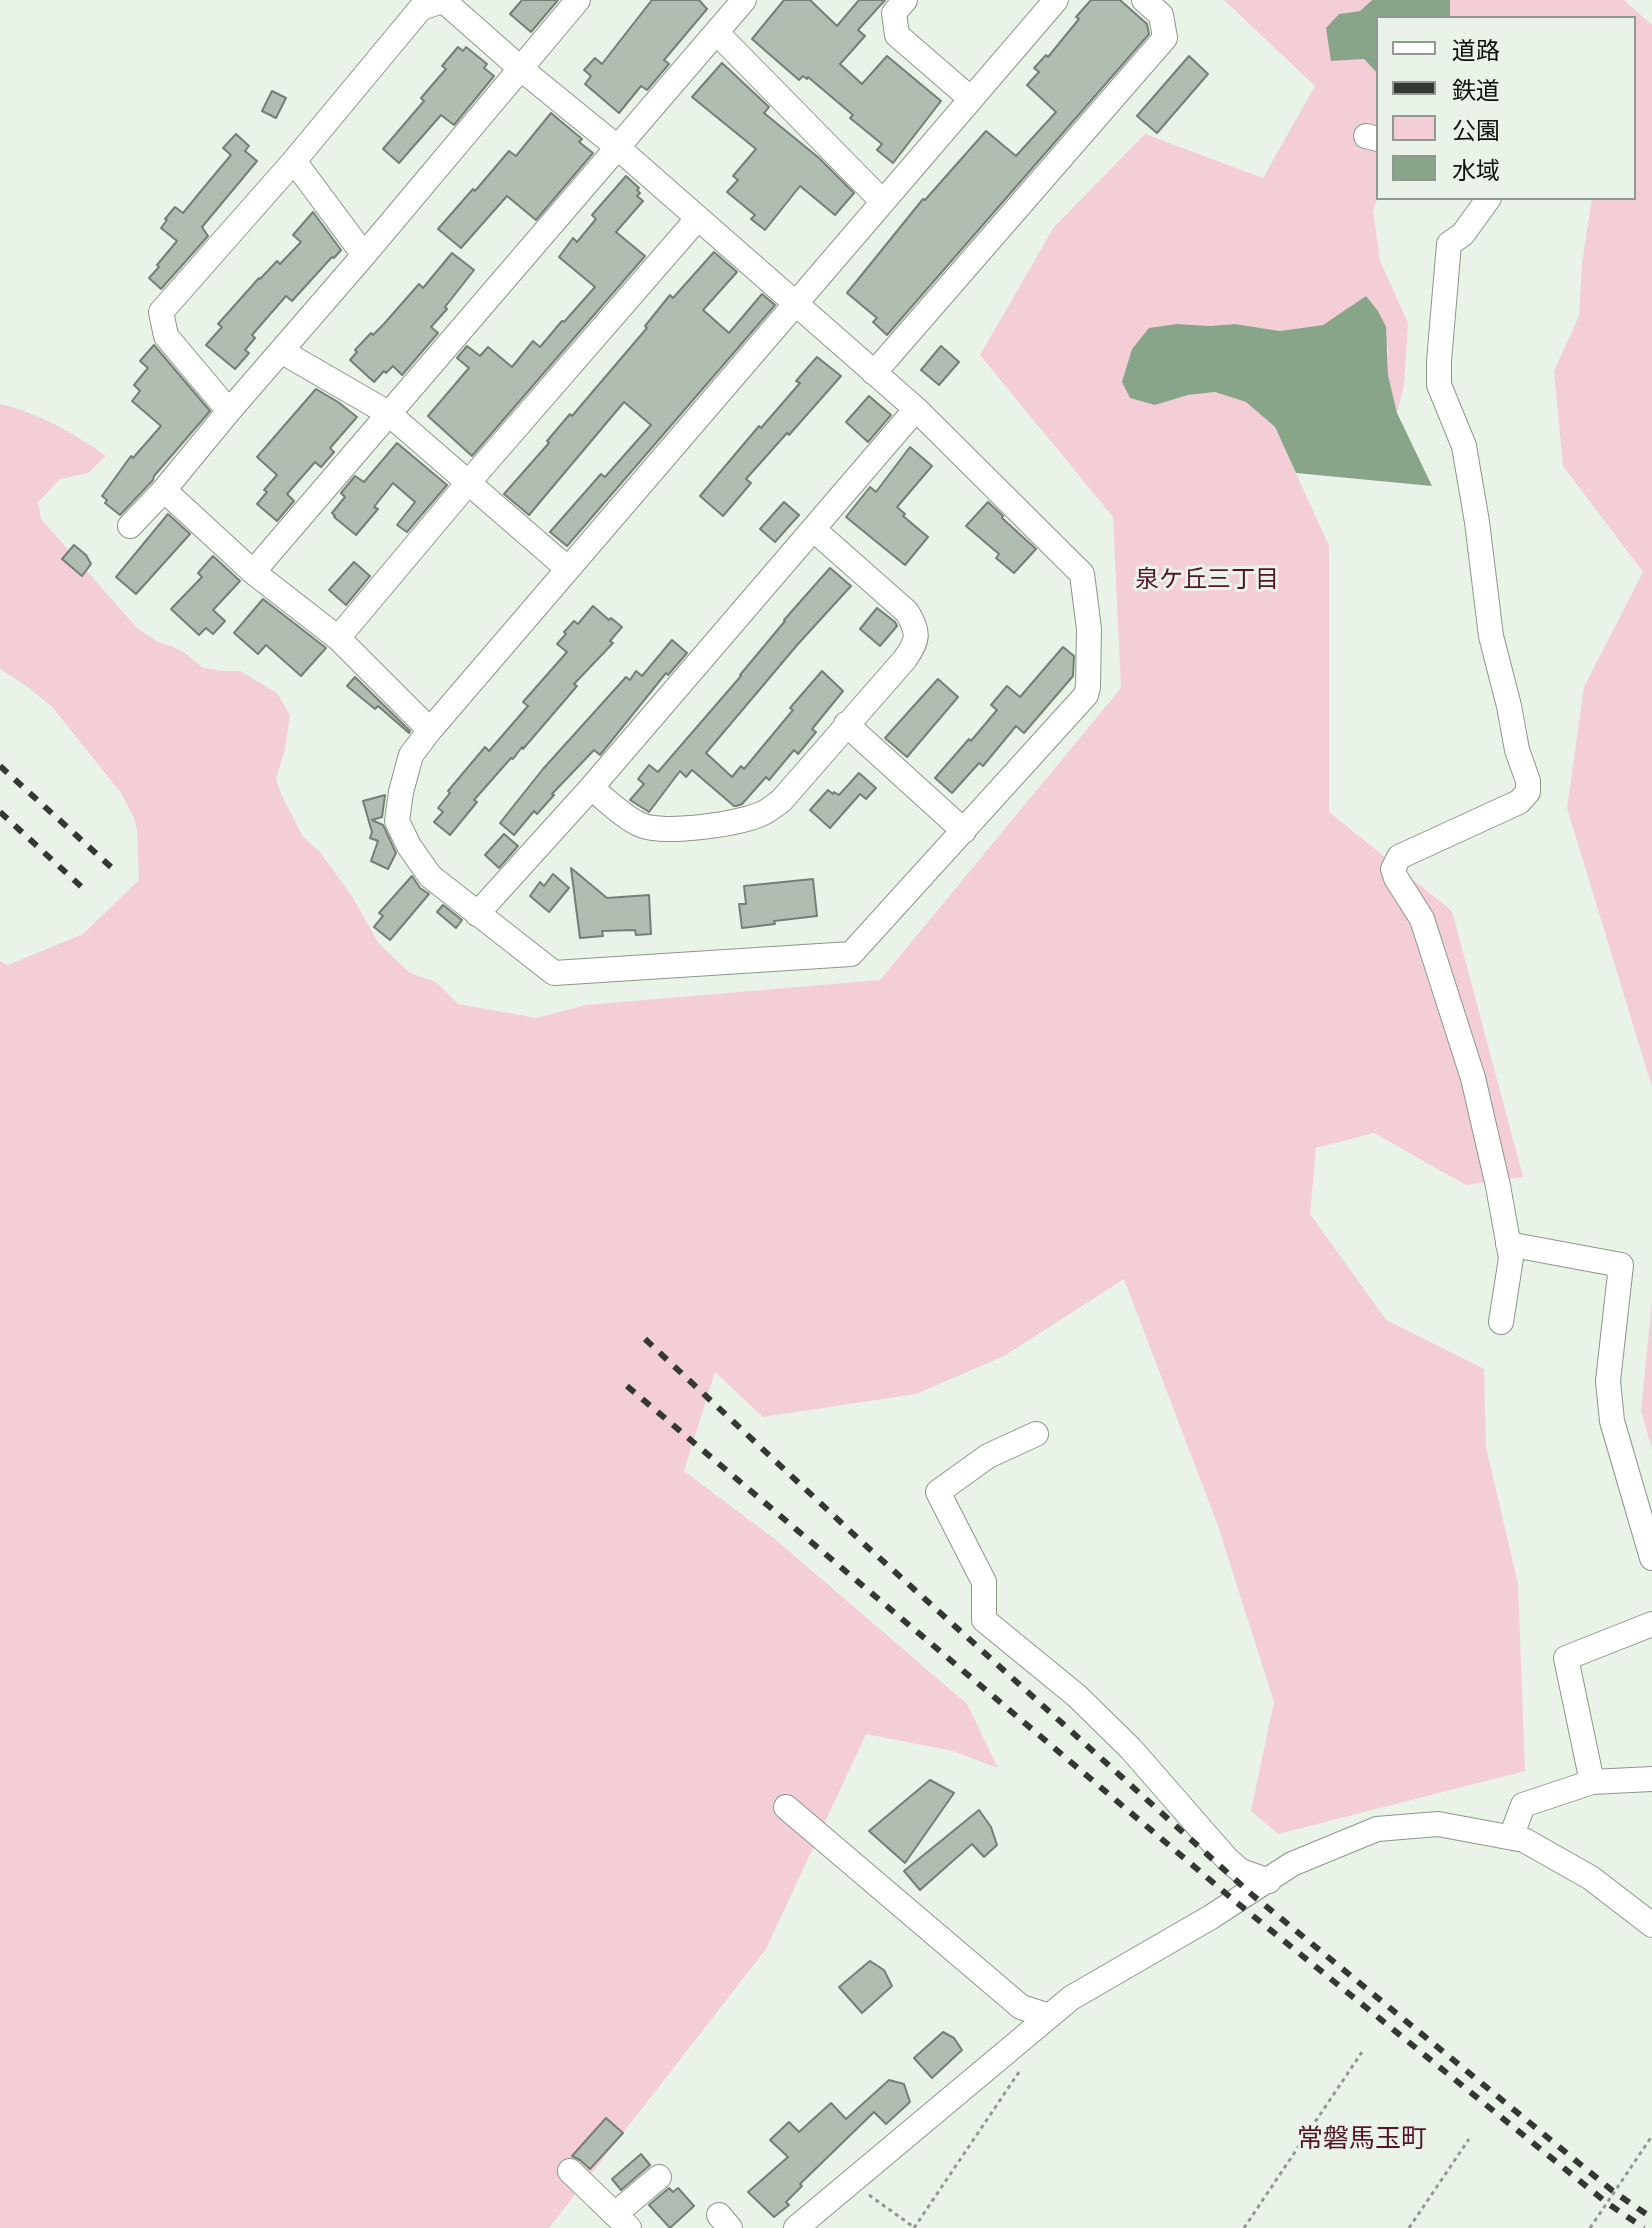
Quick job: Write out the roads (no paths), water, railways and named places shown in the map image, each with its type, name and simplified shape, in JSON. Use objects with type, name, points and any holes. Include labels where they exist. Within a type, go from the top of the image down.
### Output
[{"type":"street","points":[[130,526],[164,490],[578,0]]},
{"type":"street","points":[[253,572],[744,0]]},
{"type":"street","points":[[905,0],[894,13],[897,35],[971,99]]},
{"type":"street","points":[[229,411],[166,336],[161,312],[294,161],[421,8],[445,1],[520,68],[617,147],[795,304],[916,409],[1082,574],[1089,629],[1086,695],[851,954],[554,973],[430,876],[409,846],[397,821],[401,792],[411,755],[430,730],[795,304],[1056,0]]},
{"type":"street","points":[[874,373],[1165,38],[1161,15],[1144,0]]},
{"type":"street","points":[[717,33],[883,202]]},
{"type":"street","points":[[294,161],[364,255]]},
{"type":"street","points":[[1488,200],[1463,234],[1449,244],[1439,385],[1464,446],[1491,636],[1517,750],[1528,781],[1528,792],[1519,802],[1399,857],[1393,869],[1422,919],[1473,1078],[1511,1258],[1501,1322]]},
{"type":"street","points":[[338,638],[698,218]]},
{"type":"street","points":[[281,351],[388,413],[568,569]]},
{"type":"street","points":[[477,914],[591,788],[916,409]]},
{"type":"street","points":[[164,490],[253,572],[338,638],[430,730]]},
{"type":"street","points":[[591,788],[631,820],[650,828],[700,827],[744,820],[765,813],[781,801],[905,659],[916,643],[916,628],[907,612],[813,529]]},
{"type":"street","points":[[846,724],[964,831]]},
{"type":"street","points":[[1508,1244],[1621,1265],[1608,1381],[1612,1421],[1652,1558]]},
{"type":"street","points":[[1036,1434],[988,1456],[938,1492],[984,1582],[984,1620],[1077,1696],[1131,1749],[1227,1859],[1241,1871],[1269,1881]]},
{"type":"street","points":[[1592,1782],[1566,1658],[1652,1624]]},
{"type":"street","points":[[1511,1837],[1523,1805],[1592,1782],[1652,1779]]},
{"type":"street","points":[[786,1807],[1021,2007],[1049,2016]]},
{"type":"street","points":[[796,2228],[1071,1998],[1211,1917],[1292,1864],[1377,1829],[1438,1824],[1524,1840],[1591,1878],[1652,1925]]},
{"type":"street","points":[[570,2171],[622,2221],[659,2177]]},
{"type":"water","points":[[1372,0],[1450,0],[1450,16],[1376,16],[1376,72],[1364,59],[1331,61],[1326,28],[1339,14],[1360,11]]},
{"type":"water","points":[[1366,296],[1386,327],[1388,375],[1397,413],[1432,486],[1296,473],[1275,427],[1246,402],[1215,392],[1188,395],[1155,405],[1130,398],[1122,382],[1132,349],[1149,328],[1177,324],[1235,324],[1280,331],[1323,325]]},
{"type":"railway","points":[[0,766],[111,867]]},
{"type":"railway","points":[[0,812],[86,891]]},
{"type":"railway","points":[[645,1339],[863,1543],[1250,1893],[1614,2192],[1652,2218]]},
{"type":"railway","points":[[627,1386],[1236,1902],[1607,2203],[1644,2228]]},
{"type":"district","name":"泉ケ丘三丁目","points":[[1207,579]]},
{"type":"district","name":"常磐馬玉町","points":[[1362,2138]]}]
